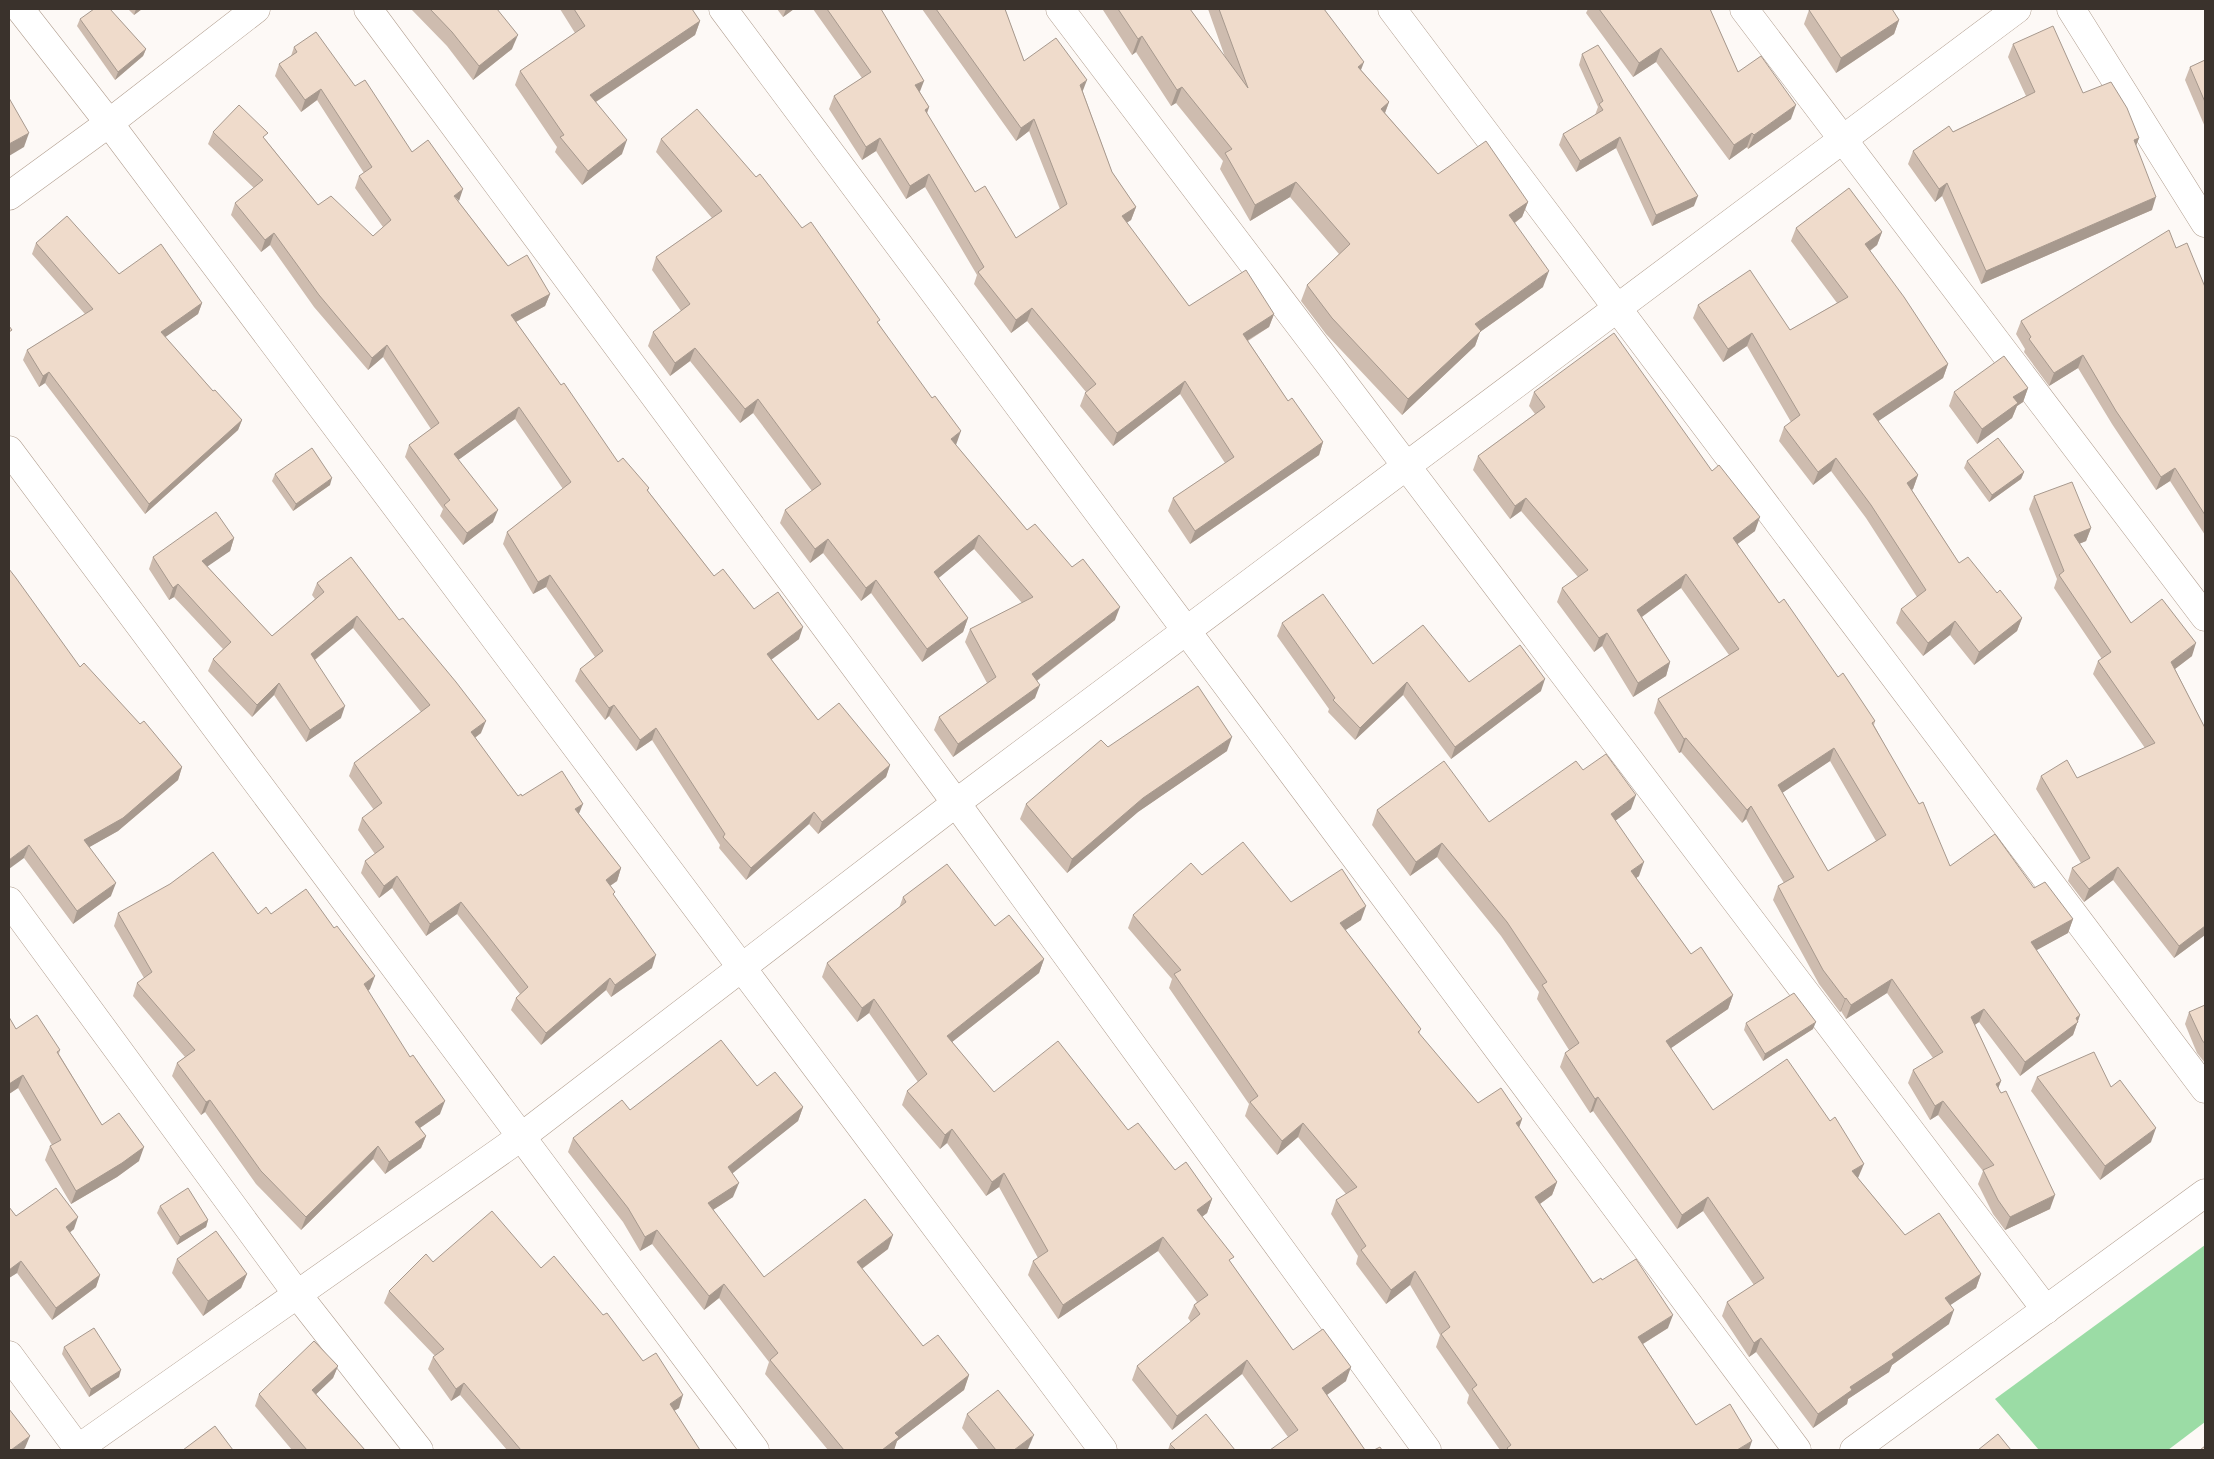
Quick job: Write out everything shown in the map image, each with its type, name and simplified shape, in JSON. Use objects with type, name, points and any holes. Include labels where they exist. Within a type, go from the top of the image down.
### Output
[{"type":"street","points":[[20,9],[109,123],[1102,1450]]},
{"type":"street","points":[[9,196],[109,123],[256,9]]},
{"type":"street","points":[[368,9],[956,803],[1427,1450]]},
{"type":"street","points":[[723,9],[1796,1450]]},
{"type":"street","points":[[1060,9],[2046,1310]]},
{"type":"street","points":[[1392,9],[2205,1089]]},
{"type":"street","points":[[1744,9],[2205,617]]},
{"type":"street","points":[[9,1355],[78,1450],[521,1137],[956,803],[2017,9]]},
{"type":"street","points":[[2071,9],[2205,223]]},
{"type":"street","points":[[9,450],[754,1450]]},
{"type":"street","points":[[9,901],[297,1294],[419,1450]]},
{"type":"street","points":[[1854,1450],[2205,1193]]},
{"type":"green space","points":[[2205,1245],[2205,1422],[2168,1450],[2039,1450],[1995,1399]]},
{"type":"building","points":[[94,9],[110,9],[146,49],[118,72],[80,19]]},
{"type":"building","points":[[430,9],[497,9],[518,35],[479,66],[452,32]]},
{"type":"building","points":[[574,9],[692,9],[700,21],[590,95],[627,140],[588,171],[560,137],[564,135],[520,71],[585,26]]},
{"type":"building","points":[[827,9],[881,9],[924,81],[915,85],[929,107],[925,110],[975,192],[985,186],[1016,238],[1067,204],[1034,119],[1021,128],[936,9],[1005,9],[1024,61],[1056,38],[1087,80],[1080,85],[1112,172],[1136,207],[1122,216],[1189,306],[1246,270],[1274,314],[1243,334],[1288,401],[1292,398],[1323,442],[1195,531],[1173,498],[1234,457],[1185,381],[1117,433],[1085,393],[1096,384],[1032,308],[1016,320],[978,272],[984,267],[929,174],[910,186],[880,138],[866,147],[834,96],[871,72]]},
{"type":"building","points":[[1118,9],[1190,9],[1248,88],[1219,9],[1324,9],[1364,62],[1358,67],[1389,102],[1381,109],[1438,174],[1486,141],[1528,202],[1509,215],[1549,271],[1475,324],[1481,331],[1408,399],[1332,318],[1307,285],[1350,244],[1296,182],[1255,205],[1225,153],[1232,149],[1182,87],[1177,90],[1142,36],[1138,39]]},
{"type":"building","points":[[1599,9],[1710,9],[1738,72],[1761,56],[1796,105],[1754,135],[1752,133],[1734,145],[1661,48],[1639,63]]},
{"type":"building","points":[[1892,9],[1899,20],[1841,58],[1809,10]]},
{"type":"building","points":[[2053,26],[2083,93],[2111,82],[2127,108],[2139,138],[2134,140],[2156,197],[1986,271],[1947,183],[1939,189],[1913,151],[1949,126],[1953,132],[2035,92],[2013,44]]},
{"type":"building","points":[[316,32],[355,86],[365,80],[412,152],[428,140],[463,189],[454,196],[508,266],[527,255],[550,294],[511,315],[561,385],[564,383],[618,462],[623,458],[649,488],[647,490],[714,576],[723,569],[754,609],[778,592],[803,627],[767,654],[818,720],[839,703],[890,765],[822,822],[814,812],[751,868],[723,837],[725,834],[656,728],[640,740],[614,705],[609,708],[580,669],[603,651],[550,575],[538,582],[507,532],[571,482],[519,407],[454,454],[498,510],[467,533],[444,505],[450,500],[409,445],[439,423],[387,345],[372,358],[319,295],[274,233],[265,240],[235,203],[263,180],[213,132],[239,105],[268,133],[263,137],[318,205],[331,196],[373,236],[391,220],[359,176],[372,167],[321,89],[305,100],[279,64],[297,52],[294,47]]},
{"type":"building","points":[[1598,45],[1698,196],[1656,215],[1620,137],[1580,161],[1563,134],[1603,110],[1599,104],[1603,101],[1582,54]]},
{"type":"building","points":[[2205,60],[2205,102],[2190,67]]},
{"type":"building","points":[[9,98],[29,133],[9,144]]},
{"type":"building","points":[[697,109],[756,177],[760,174],[802,228],[811,222],[880,320],[877,322],[932,398],[935,396],[961,431],[951,439],[1027,530],[1035,524],[1072,567],[1083,559],[1120,607],[1032,674],[1040,685],[958,744],[939,717],[996,677],[970,629],[1033,597],[979,535],[934,572],[968,618],[927,649],[876,580],[866,588],[828,539],[815,549],[785,510],[821,484],[758,399],[745,409],[695,348],[675,363],[653,332],[690,304],[656,257],[722,211],[661,139]]},
{"type":"building","points":[[1849,188],[1882,232],[1865,244],[1904,297],[1948,364],[1873,414],[1918,475],[1907,483],[1959,563],[1968,557],[1997,593],[2000,590],[2022,618],[1979,652],[1955,621],[1928,643],[1901,609],[1926,590],[1871,505],[1836,458],[1818,472],[1784,427],[1800,415],[1752,333],[1728,349],[1698,305],[1750,270],[1790,330],[1848,297],[1796,228]]},
{"type":"building","points":[[67,216],[119,274],[161,244],[202,303],[161,332],[213,391],[215,390],[242,420],[149,504],[49,372],[43,376],[27,350],[93,309],[36,243]]},
{"type":"building","points":[[2169,230],[2176,248],[2187,243],[2205,287],[2205,515],[2175,468],[2161,477],[2116,411],[2083,355],[2054,373],[2029,339],[2031,337],[2021,321]]},
{"type":"building","points":[[1614,333],[1712,471],[1719,465],[1760,517],[1733,538],[1779,603],[1784,599],[1838,677],[1843,673],[1875,721],[1872,723],[1919,804],[1923,802],[1950,866],[1995,834],[2034,888],[2045,882],[2073,919],[2031,942],[2080,1015],[2076,1018],[2078,1022],[2025,1062],[1984,1009],[1971,1017],[2001,1081],[1996,1084],[2001,1093],[2006,1091],[2055,1195],[2010,1217],[1998,1200],[1983,1170],[1994,1165],[1943,1101],[1935,1106],[1913,1070],[1943,1052],[1892,979],[1851,1005],[1845,999],[1823,970],[1778,886],[1794,877],[1751,806],[1747,810],[1686,738],[1684,739],[1658,699],[1739,649],[1686,574],[1637,610],[1670,662],[1638,683],[1607,633],[1599,638],[1562,588],[1588,570],[1526,498],[1515,506],[1478,456],[1545,407],[1534,392]],"holes":[[[1834,748],[1886,835],[1828,871],[1778,785]]]},
{"type":"building","points":[[2004,356],[2028,388],[2013,397],[2018,403],[1982,429],[1954,392]]},
{"type":"building","points":[[1998,438],[2024,472],[1992,495],[1967,461]]},
{"type":"building","points":[[312,448],[332,478],[296,504],[275,474]]},
{"type":"building","points":[[2072,482],[2091,528],[2074,535],[2131,623],[2162,599],[2196,643],[2171,662],[2205,728],[2205,926],[2179,946],[2118,867],[2089,889],[2072,868],[2090,858],[2041,776],[2067,760],[2077,778],[2155,743],[2098,661],[2111,652],[2059,575],[2064,571],[2034,496]]},
{"type":"building","points":[[216,512],[234,538],[202,561],[272,636],[324,592],[317,583],[351,557],[399,620],[403,618],[486,721],[471,732],[518,796],[521,794],[522,796],[562,771],[583,804],[575,809],[621,868],[606,880],[615,892],[613,894],[656,955],[615,985],[610,978],[546,1033],[516,998],[528,987],[461,902],[430,924],[397,876],[384,886],[365,861],[384,847],[362,818],[382,803],[354,763],[430,705],[357,616],[311,654],[345,706],[310,730],[279,683],[257,705],[213,659],[231,642],[178,584],[173,588],[153,557]]},
{"type":"building","points":[[9,569],[80,667],[84,663],[140,724],[144,721],[182,767],[123,818],[84,840],[116,883],[77,911],[29,845],[9,860]]},
{"type":"building","points":[[1323,594],[1373,664],[1423,625],[1469,682],[1520,645],[1545,679],[1455,747],[1407,682],[1360,728],[1333,700],[1335,698],[1282,623]]},
{"type":"building","points":[[1198,686],[1232,737],[1143,798],[1072,859],[1026,804],[1101,740],[1108,747]]},
{"type":"building","points":[[1606,754],[1636,795],[1611,814],[1644,862],[1631,871],[1691,954],[1701,947],[1733,995],[1666,1041],[1713,1110],[1787,1059],[1830,1121],[1835,1117],[1864,1164],[1852,1171],[1905,1235],[1939,1213],[1981,1274],[1945,1298],[1954,1310],[1892,1354],[1894,1358],[1850,1387],[1852,1390],[1818,1414],[1761,1338],[1754,1343],[1727,1302],[1764,1278],[1708,1197],[1682,1215],[1598,1097],[1595,1099],[1565,1053],[1579,1043],[1542,985],[1547,982],[1507,922],[1442,843],[1416,862],[1377,810],[1444,761],[1489,822],[1576,761],[1583,770]]},
{"type":"building","points":[[1243,842],[1291,902],[1342,869],[1366,906],[1340,923],[1421,1029],[1418,1032],[1478,1103],[1501,1088],[1522,1119],[1516,1123],[1557,1182],[1535,1197],[1593,1283],[1601,1278],[1602,1280],[1636,1259],[1673,1315],[1638,1337],[1696,1425],[1730,1404],[1752,1441],[1737,1450],[1509,1450],[1507,1448],[1511,1445],[1472,1389],[1477,1385],[1441,1334],[1450,1327],[1415,1271],[1391,1290],[1361,1250],[1366,1246],[1336,1200],[1357,1187],[1303,1123],[1282,1141],[1250,1102],[1258,1096],[1174,974],[1181,970],[1133,915],[1191,863],[1202,875]]},
{"type":"building","points":[[213,852],[258,914],[266,907],[271,914],[306,889],[334,928],[337,926],[375,976],[364,984],[410,1057],[413,1055],[445,1101],[415,1122],[426,1136],[389,1162],[378,1146],[306,1217],[261,1171],[210,1100],[206,1102],[177,1063],[195,1050],[137,983],[152,972],[118,913],[170,884]]},
{"type":"building","points":[[947,864],[995,926],[1009,915],[1044,959],[947,1036],[994,1092],[1058,1041],[1128,1130],[1138,1123],[1175,1170],[1186,1162],[1212,1199],[1197,1210],[1234,1257],[1229,1260],[1293,1350],[1323,1329],[1351,1367],[1322,1388],[1365,1450],[1270,1450],[1298,1430],[1247,1360],[1177,1416],[1137,1366],[1200,1314],[1194,1305],[1208,1295],[1163,1237],[1063,1305],[1033,1261],[1048,1251],[1004,1173],[992,1182],[952,1129],[945,1135],[907,1091],[927,1074],[874,999],[862,1008],[827,963],[906,902],[903,897]]},
{"type":"building","points":[[1794,993],[1816,1022],[1765,1054],[1746,1023]]},
{"type":"building","points":[[2205,1005],[2205,1044],[2189,1012]]},
{"type":"building","points":[[37,1015],[60,1050],[57,1052],[102,1125],[119,1113],[144,1147],[76,1191],[50,1146],[61,1140],[23,1075],[9,1084],[9,1017],[16,1029]]},
{"type":"building","points":[[721,1040],[757,1086],[775,1072],[803,1107],[728,1167],[739,1183],[708,1203],[764,1277],[865,1199],[893,1235],[857,1262],[923,1346],[938,1335],[969,1375],[895,1433],[899,1437],[882,1450],[844,1450],[770,1360],[778,1353],[724,1284],[709,1296],[657,1230],[645,1237],[628,1208],[573,1138],[622,1100],[630,1110]]},
{"type":"building","points":[[2094,1052],[2111,1087],[2120,1080],[2156,1128],[2105,1166],[2037,1077]]},
{"type":"building","points":[[56,1188],[78,1217],[66,1227],[100,1275],[56,1308],[21,1261],[9,1270],[9,1207],[16,1216]]},
{"type":"building","points":[[188,1188],[208,1220],[180,1237],[160,1206]]},
{"type":"building","points":[[492,1211],[541,1268],[554,1256],[603,1315],[607,1313],[643,1361],[656,1353],[683,1395],[670,1404],[700,1450],[521,1450],[464,1383],[456,1389],[433,1357],[444,1349],[389,1291],[426,1254],[433,1262]]},
{"type":"building","points":[[216,1231],[247,1274],[208,1301],[177,1259]]},
{"type":"building","points":[[94,1328],[121,1370],[91,1389],[64,1347]]},
{"type":"building","points":[[314,1341],[338,1366],[312,1390],[365,1450],[307,1450],[259,1394]]},
{"type":"building","points":[[998,1390],[1034,1435],[1014,1450],[996,1450],[967,1414]]},
{"type":"building","points":[[9,1409],[30,1436],[11,1450],[9,1450]]},
{"type":"building","points":[[1206,1414],[1235,1450],[1176,1450],[1170,1444]]},
{"type":"building","points":[[215,1426],[233,1450],[183,1450]]},
{"type":"building","points":[[1998,1434],[2011,1450],[1978,1450]]}]
